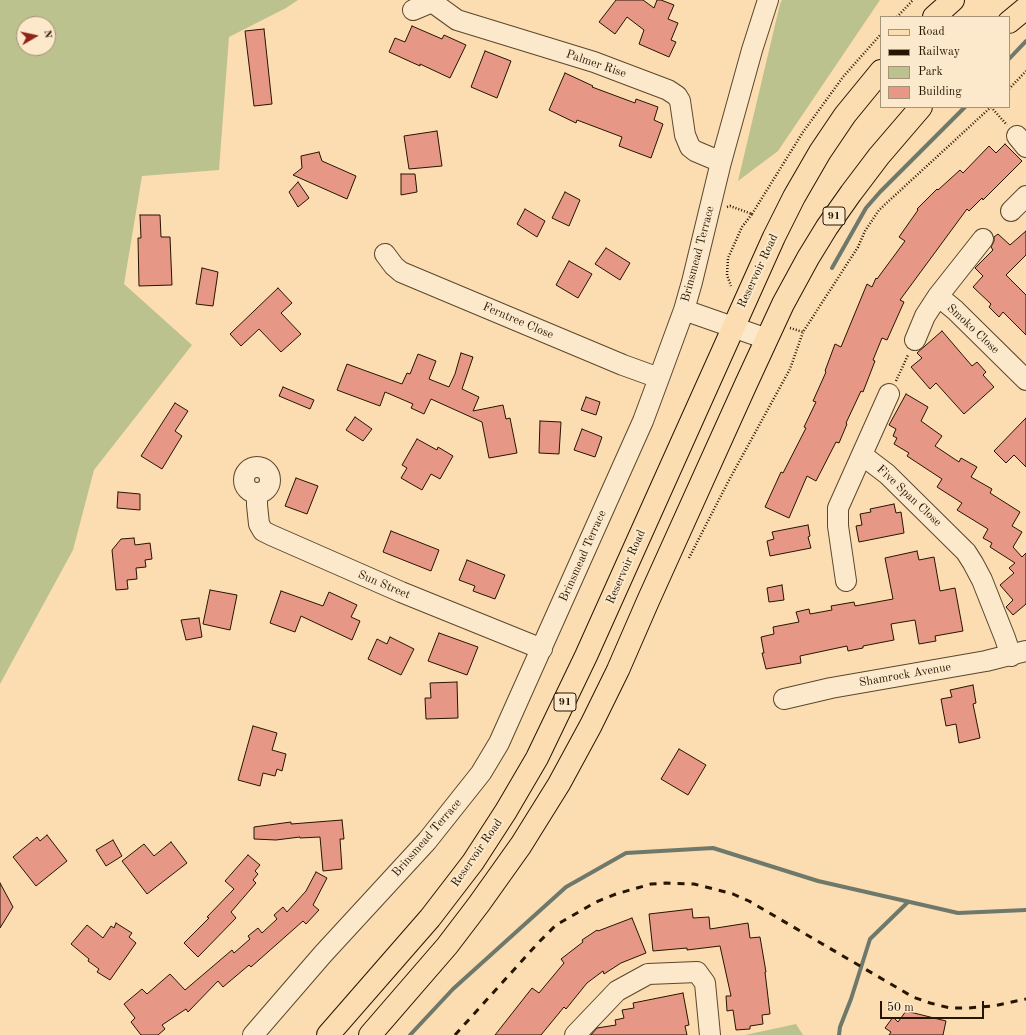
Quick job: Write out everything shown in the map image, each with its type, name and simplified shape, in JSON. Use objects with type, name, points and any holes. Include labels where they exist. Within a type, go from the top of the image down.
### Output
[{"type":"main road","points":[[935,16],[952,0]]},
{"type":"main road","points":[[1010,21],[1026,8]]},
{"type":"main road","name":"Reservoir Road","points":[[328,1035],[430,918],[473,862],[498,824],[537,758],[586,656],[733,326],[794,197],[820,152],[845,115],[880,72]]},
{"type":"main road","name":"91","points":[[370,1035],[447,946],[479,904],[521,845],[559,784],[591,725],[618,670],[783,304],[827,227],[879,156],[920,108]]},
{"type":"street","points":[[413,10],[432,1]]},
{"type":"street","name":"Palmer Rise","points":[[432,1],[457,20],[594,62],[668,90],[677,96],[680,101],[685,135],[690,147],[695,151],[721,162]]},
{"type":"street","name":"Brinsmead Terrace","points":[[253,1035],[323,954],[427,841],[481,773],[500,743],[643,421],[684,310],[721,162],[765,9]]},
{"type":"street","points":[[1011,211],[1026,196]]},
{"type":"street","points":[[938,296],[983,239]]},
{"type":"street","name":"Ferntree Close","points":[[385,254],[394,266],[401,272],[623,365],[659,378]]},
{"type":"street","name":"Smoko Close","points":[[915,340],[925,316],[938,296],[955,310],[1026,380]]},
{"type":"street","points":[[684,310],[768,339]]},
{"type":"street","points":[[846,581],[838,526],[838,508],[889,394]]},
{"type":"street","name":"Five Span Close","points":[[862,455],[887,474],[966,552],[982,580],[1005,638],[1018,654]]},
{"type":"street","name":"Sun Street","points":[[257,494],[259,524],[263,531],[271,536],[401,592],[542,649]]},
{"type":"street","name":"Shamrock Avenue","points":[[784,699],[830,688],[1018,654]]},
{"type":"street","points":[[575,1035],[617,991],[648,974],[697,972],[705,983],[710,1035]]},
{"type":"path","points":[[898,16],[913,0]]},
{"type":"path","points":[[731,286],[727,275],[728,258],[742,227],[752,214],[803,132],[843,77],[880,35]]},
{"type":"path","points":[[1010,88],[1026,71]]},
{"type":"path","points":[[686,563],[731,476],[790,369],[803,332],[858,247],[865,231],[879,210],[990,108]]},
{"type":"path","points":[[992,108],[1021,141]]},
{"type":"path","points":[[725,211],[727,206],[730,206],[752,214]]},
{"type":"path","points":[[790,328],[803,332]]},
{"type":"path","points":[[889,394],[915,340]]},
{"type":"green space","points":[[0,0],[298,0],[286,8],[229,37],[219,170],[142,176],[124,284],[192,345],[94,470],[73,550],[0,684]]},
{"type":"green space","points":[[782,0],[880,0],[778,151],[738,181],[780,4]]},
{"type":"green space","points":[[796,1024],[803,1035],[745,1035]]},
{"type":"building","points":[[616,0],[643,0],[654,8],[657,0],[674,5],[668,19],[678,23],[671,40],[676,42],[669,57],[639,44],[644,30],[627,17],[615,34],[599,22]]},
{"type":"building","points":[[412,26],[442,39],[444,35],[466,45],[450,78],[389,52],[395,38],[405,42]]},
{"type":"building","points":[[264,29],[272,104],[254,106],[245,31]]},
{"type":"building","points":[[485,51],[511,61],[497,98],[471,87]]},
{"type":"building","points":[[565,73],[593,86],[592,87],[635,103],[636,99],[658,107],[654,120],[663,124],[651,158],[619,146],[622,137],[577,120],[576,123],[549,110]]},
{"type":"building","points":[[437,131],[442,166],[409,169],[404,136]]},
{"type":"building","points":[[1005,144],[1022,161],[983,200],[982,198],[969,211],[967,209],[900,300],[904,302],[887,340],[882,338],[863,392],[861,391],[846,423],[847,424],[839,443],[836,442],[816,481],[807,476],[789,518],[765,507],[781,472],[783,473],[806,428],[804,427],[816,402],[813,401],[826,372],[825,371],[835,344],[841,347],[867,284],[872,287],[876,278],[877,279],[905,241],[899,237],[918,210],[917,209],[937,189],[938,190],[960,170],[963,173],[989,146],[996,153]]},
{"type":"building","points":[[319,152],[322,161],[356,176],[347,199],[293,175],[302,168],[301,156]]},
{"type":"building","points":[[401,174],[415,174],[417,192],[401,195]]},
{"type":"building","points":[[298,182],[309,198],[298,207],[289,192]]},
{"type":"building","points":[[565,192],[580,200],[569,226],[552,218]]},
{"type":"building","points":[[525,209],[545,221],[537,237],[517,224]]},
{"type":"building","points":[[140,215],[160,215],[161,237],[170,237],[172,285],[139,286],[138,238],[141,238]]},
{"type":"building","points":[[1026,231],[1026,255],[1006,275],[1026,295],[1026,335],[1003,312],[999,317],[989,307],[991,304],[973,287],[983,276],[975,268],[993,250],[991,247],[994,237],[998,234],[1010,245]]},
{"type":"building","points":[[606,248],[630,263],[620,280],[595,264]]},
{"type":"building","points":[[569,261],[592,274],[578,298],[556,285]]},
{"type":"building","points":[[202,268],[218,272],[213,306],[196,304]]},
{"type":"building","points":[[278,288],[292,303],[281,313],[301,334],[281,352],[259,329],[241,346],[230,334]]},
{"type":"building","points":[[942,331],[972,366],[977,362],[986,372],[983,375],[994,387],[964,414],[936,383],[930,389],[911,367],[922,358],[917,353]]},
{"type":"building","points":[[461,353],[473,357],[462,389],[479,397],[473,411],[503,405],[506,419],[510,418],[517,453],[489,458],[482,422],[431,399],[424,414],[411,408],[413,404],[385,392],[380,406],[337,390],[347,364],[402,384],[407,373],[410,374],[418,354],[436,361],[429,379],[449,387],[455,374]]},
{"type":"building","points":[[283,387],[314,400],[310,409],[279,396]]},
{"type":"building","points":[[906,394],[928,407],[921,421],[942,436],[935,446],[959,462],[961,458],[977,467],[971,477],[992,489],[990,493],[1020,512],[1012,526],[1022,532],[1013,547],[1022,557],[1026,553],[1026,604],[1013,615],[1006,607],[1013,600],[1000,585],[1014,573],[1009,568],[1015,563],[990,547],[992,543],[983,538],[988,529],[957,510],[962,503],[937,487],[942,479],[907,456],[909,453],[894,444],[897,438],[893,436],[896,429],[889,425]]},
{"type":"building","points":[[586,397],[600,402],[596,415],[581,410]]},
{"type":"building","points":[[175,403],[188,411],[175,431],[182,436],[162,469],[141,456]]},
{"type":"building","points":[[355,417],[372,429],[363,441],[346,430]]},
{"type":"building","points":[[1026,418],[1026,467],[1014,455],[1006,463],[994,451]]},
{"type":"building","points":[[540,421],[561,422],[559,454],[539,453]]},
{"type":"building","points":[[582,429],[602,437],[595,457],[574,450]]},
{"type":"building","points":[[417,439],[437,450],[438,447],[453,456],[440,479],[431,474],[422,490],[401,478],[407,468],[402,465]]},
{"type":"building","points":[[296,478],[318,486],[307,514],[285,506]]},
{"type":"building","points":[[118,492],[140,494],[140,510],[117,508]]},
{"type":"building","points":[[894,504],[896,513],[901,512],[904,533],[859,542],[856,526],[862,525],[860,514],[871,512],[870,509]]},
{"type":"building","points":[[808,525],[810,536],[808,537],[811,548],[770,556],[767,541],[774,539],[772,532]]},
{"type":"building","points":[[391,531],[439,550],[431,571],[383,552]]},
{"type":"building","points":[[134,538],[135,545],[150,543],[152,559],[145,560],[146,567],[136,568],[137,579],[127,580],[128,589],[116,590],[112,550],[121,539]]},
{"type":"building","points":[[917,551],[919,560],[934,557],[940,591],[955,588],[963,631],[935,636],[936,641],[919,644],[915,620],[891,624],[894,640],[863,646],[863,648],[848,651],[847,646],[800,656],[801,663],[766,669],[762,653],[764,653],[761,637],[774,634],[773,627],[799,622],[796,612],[809,609],[810,614],[832,610],[831,606],[854,602],[855,606],[893,599],[885,558]]},
{"type":"building","points":[[467,560],[505,575],[495,599],[473,591],[475,586],[459,580]]},
{"type":"building","points":[[782,585],[784,600],[769,602],[767,588]]},
{"type":"building","points":[[210,590],[237,595],[230,630],[203,624]]},
{"type":"building","points":[[281,591],[323,606],[329,592],[357,605],[351,617],[360,621],[352,640],[301,616],[295,632],[270,623]]},
{"type":"building","points":[[199,618],[202,637],[186,640],[181,620]]},
{"type":"building","points":[[439,633],[478,647],[467,675],[428,661]]},
{"type":"building","points":[[390,637],[414,649],[401,675],[368,659],[377,639],[387,644]]},
{"type":"building","points":[[457,682],[458,718],[426,719],[425,698],[431,698],[430,683]]},
{"type":"building","points":[[973,685],[976,703],[973,704],[980,738],[959,743],[956,724],[946,726],[941,699],[952,697],[950,690]]},
{"type":"building","points":[[253,726],[277,733],[272,750],[286,754],[282,771],[277,769],[275,776],[263,773],[260,786],[238,780]]},
{"type":"building","points":[[679,749],[706,765],[688,795],[661,779]]},
{"type":"building","points":[[342,820],[344,839],[340,839],[342,869],[323,871],[320,837],[300,837],[276,840],[254,839],[254,827],[291,822],[291,824]]},
{"type":"building","points":[[47,835],[67,861],[36,886],[13,857],[37,837],[40,841]]},
{"type":"building","points":[[113,840],[122,856],[106,866],[96,850]]},
{"type":"building","points":[[171,842],[187,863],[147,894],[122,861],[144,844],[154,856]]},
{"type":"building","points":[[248,855],[260,865],[255,871],[258,874],[253,880],[256,883],[231,912],[236,918],[198,957],[184,943],[209,918],[207,917],[234,889],[225,881]]},
{"type":"building","points":[[316,872],[327,878],[313,905],[319,910],[306,924],[303,921],[251,967],[249,965],[223,987],[218,981],[188,1012],[186,1009],[162,1025],[165,1029],[158,1035],[141,1035],[131,1022],[135,1018],[124,1004],[142,989],[147,994],[170,974],[185,990],[232,950],[234,953],[250,939],[248,936],[258,928],[262,933],[277,919],[274,915],[283,907],[287,912],[306,891]]},
{"type":"building","points":[[0,883],[13,907],[0,928]]},
{"type":"building","points":[[692,909],[693,918],[709,917],[710,929],[748,923],[750,938],[760,937],[766,972],[770,1014],[762,1015],[763,1024],[750,1026],[750,1029],[736,1030],[733,1010],[727,1011],[726,996],[731,996],[720,946],[687,950],[687,948],[653,951],[649,914]]},
{"type":"building","points":[[632,918],[646,953],[621,963],[604,974],[603,971],[587,983],[566,1009],[564,1007],[541,1035],[495,1035],[532,988],[539,993],[564,963],[561,959],[583,942],[582,940],[597,930],[598,931]]},
{"type":"building","points":[[116,923],[132,933],[129,937],[136,943],[110,980],[97,972],[99,969],[88,961],[89,959],[71,944],[87,925],[103,938],[111,926],[114,928]]},
{"type":"building","points":[[683,993],[689,1025],[685,1026],[687,1035],[591,1035],[597,1028],[616,1025],[615,1020],[624,1018],[622,1010],[634,1008],[633,1003]]},
{"type":"building","points":[[906,1011],[946,1021],[943,1035],[889,1035],[891,1032],[885,1028],[893,1017],[898,1022]]},
{"type":"waterway","points":[[1010,58],[1026,41]]},
{"type":"waterway","points":[[832,268],[866,208],[964,108]]},
{"type":"waterway","points":[[410,1035],[453,989],[566,887],[626,853],[713,848],[818,881],[958,913],[1026,910]]},
{"type":"waterway","points":[[839,1035],[840,1027],[851,999],[870,939],[908,902]]},
{"type":"railway","points":[[455,1035],[556,925],[596,902],[616,894],[651,884],[666,883],[694,884],[733,894],[749,901],[913,997],[930,1003],[950,1008],[968,1008],[993,1006],[1026,999]]}]
